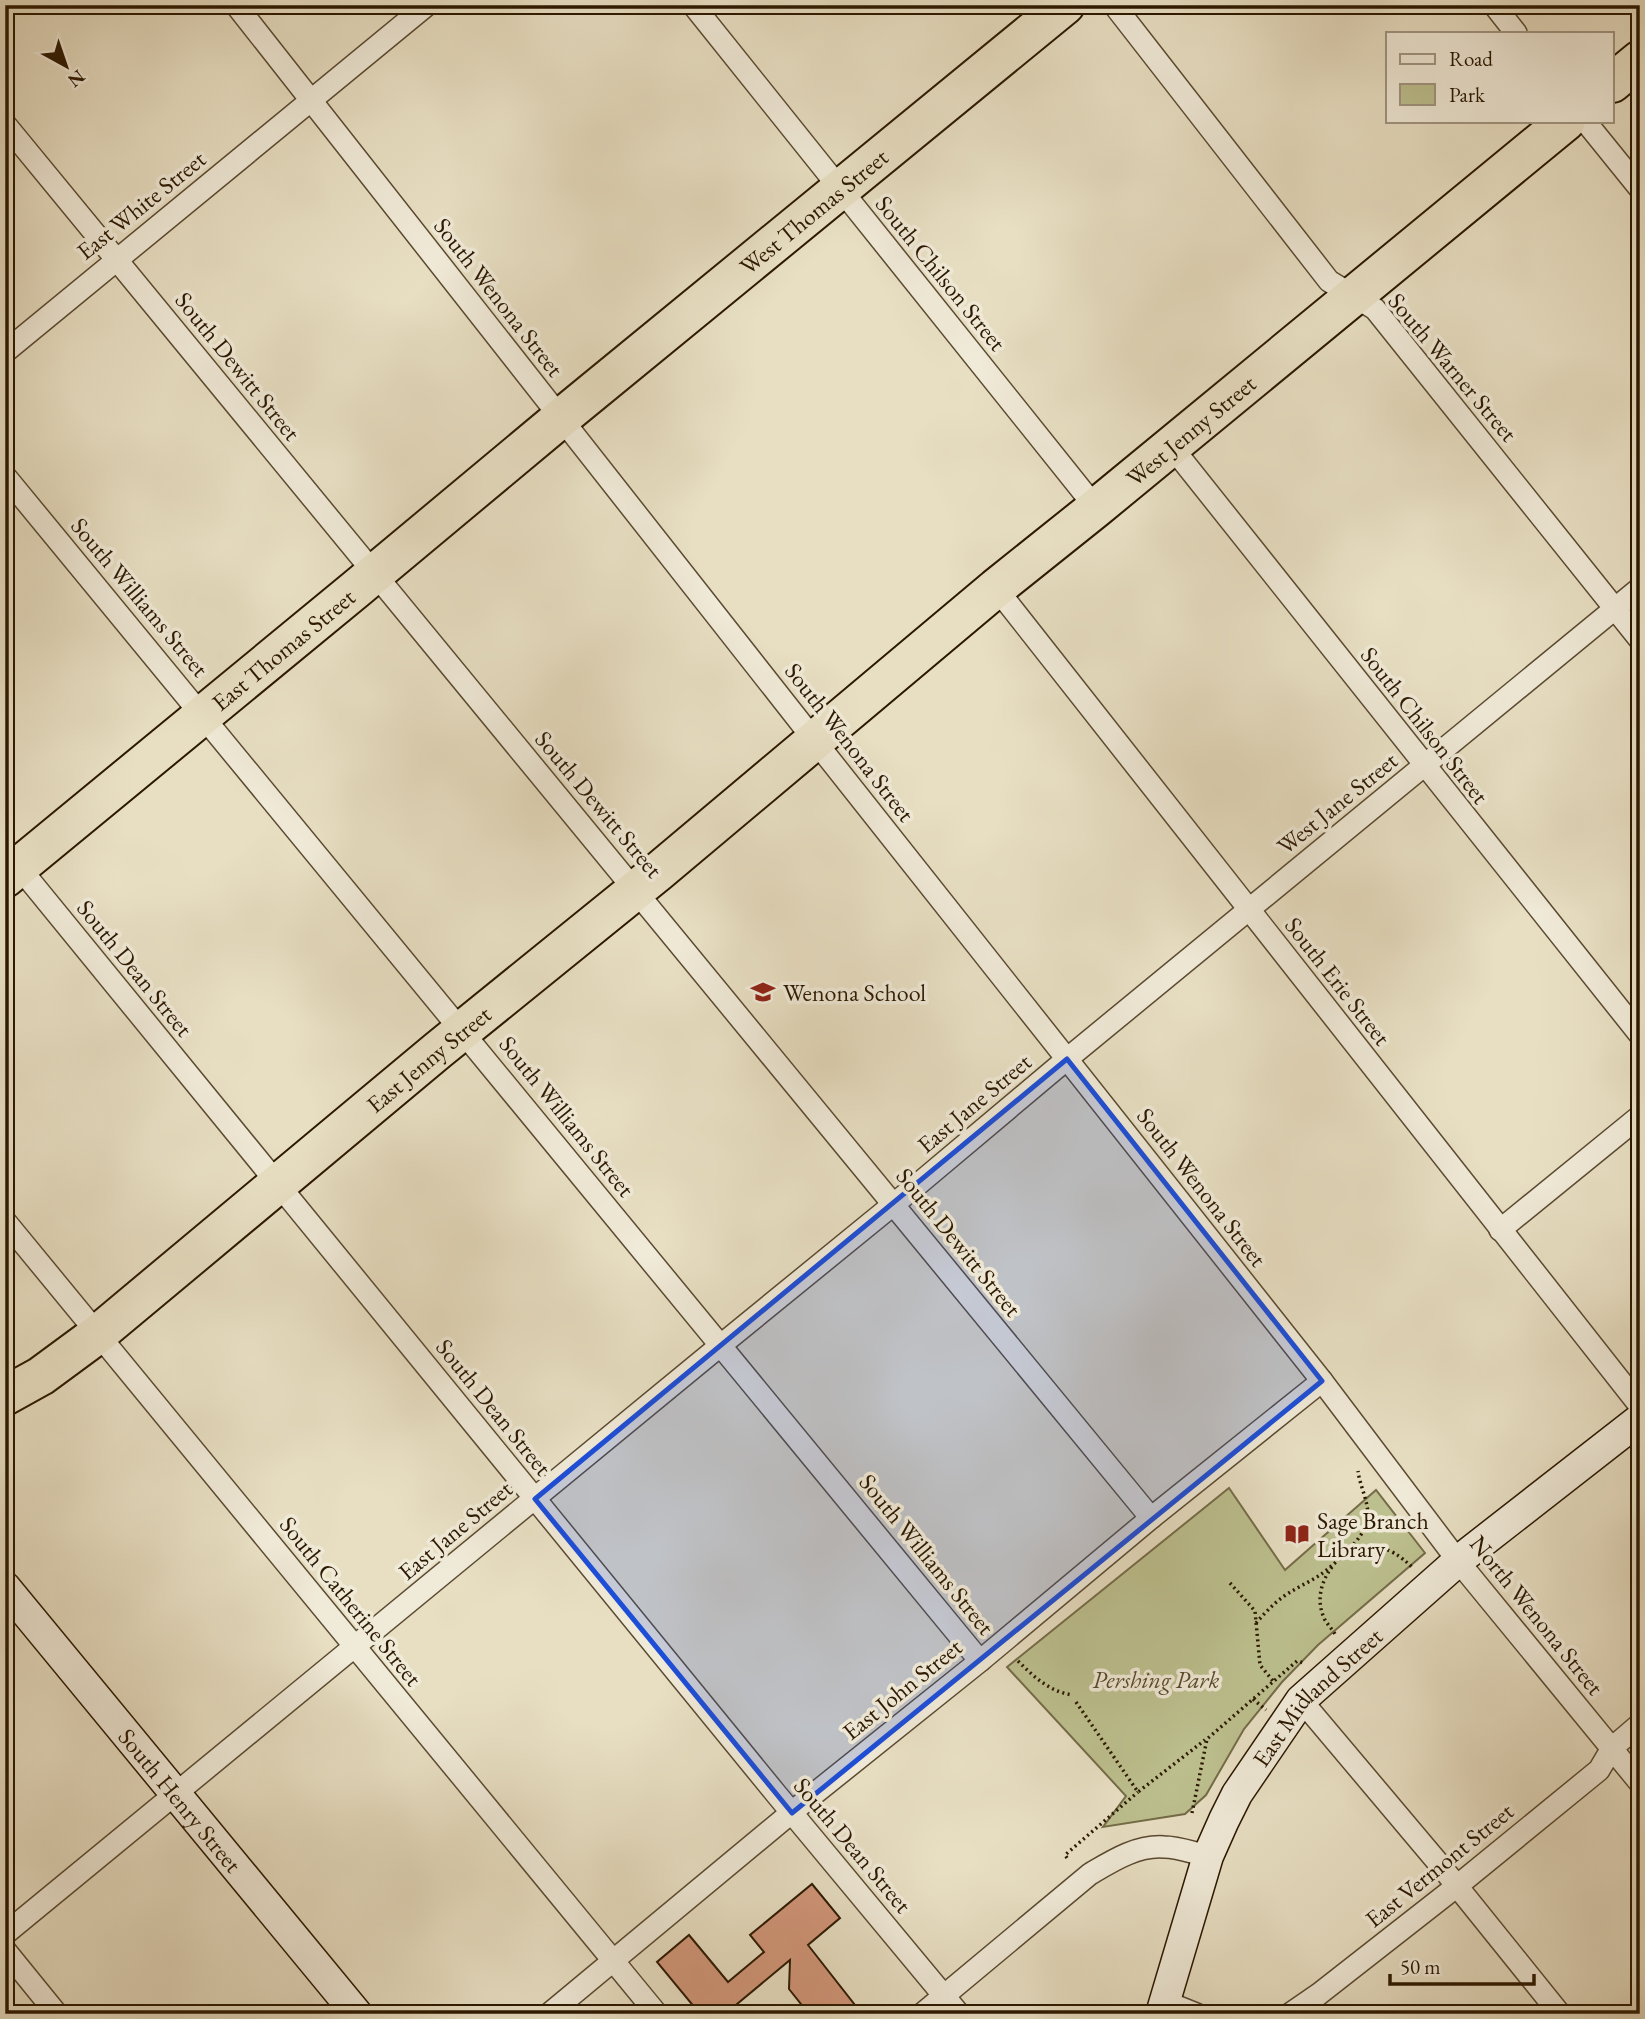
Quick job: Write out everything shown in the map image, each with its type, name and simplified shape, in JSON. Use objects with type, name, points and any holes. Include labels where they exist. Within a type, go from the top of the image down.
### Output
[{"type":"highway","name":"West Thomas Street","points":[[561,418],[1065,5]]},
{"type":"highway","points":[[1614,81],[1640,60]]},
{"type":"highway","name":"West Jenny Street","points":[[815,741],[996,588],[1097,508],[1565,122]]},
{"type":"highway","name":"East Thomas Street","points":[[10,865],[204,715],[561,418]]},
{"type":"highway","name":"East Jenny Street","points":[[5,1396],[41,1376],[98,1334],[815,741]]},
{"type":"main road","name":"East Midland Street","points":[[1164,2008],[1208,1856],[1223,1821],[1237,1794],[1301,1700],[1458,1561],[1640,1419]]},
{"type":"main road","name":"South Henry Street","points":[[5,1587],[357,2014]]},
{"type":"street","name":"South Wenona Street","points":[[236,5],[1322,1381],[1422,1512]]},
{"type":"street","name":"East White Street","points":[[5,352],[427,5]]},
{"type":"street","name":"South Chilson Street","points":[[693,5],[1097,508]]},
{"type":"street","name":"South Warner Street","points":[[1114,5],[1329,281],[1376,309],[1640,640]]},
{"type":"street","points":[[1494,5],[1515,32]]},
{"type":"street","points":[[1587,122],[1640,189]]},
{"type":"street","name":"South Dewitt Street","points":[[5,124],[1151,1518]]},
{"type":"street","name":"South Chilson Street","points":[[1171,446],[1640,1035]]},
{"type":"street","name":"South Williams Street","points":[[5,476],[980,1661]]},
{"type":"street","name":"South Erie Street","points":[[996,588],[1640,1406]]},
{"type":"street","name":"West Jane Street","points":[[1067,1059],[1640,588]]},
{"type":"street","name":"South Dean Street","points":[[10,865],[278,1185],[959,2014]]},
{"type":"street","name":"East Jane Street","points":[[5,1934],[1067,1059]]},
{"type":"street","points":[[1500,1230],[1640,1116]]},
{"type":"street","name":"South Catherine Street","points":[[5,1221],[657,2014]]},
{"type":"street","name":"East Jenny Street","points":[[5,1406],[41,1376]]},
{"type":"street","name":"East John Street","points":[[549,2014],[1151,1518],[1322,1381]]},
{"type":"street","name":"North Wenona Street","points":[[1422,1512],[1458,1561],[1640,1783]]},
{"type":"street","points":[[1301,1700],[1560,2014]]},
{"type":"street","name":"East Vermont Street","points":[[1290,2014],[1320,1994],[1457,1886],[1599,1770],[1612,1748],[1640,1724]]},
{"type":"street","points":[[922,2014],[1090,1874],[1116,1858],[1139,1849],[1164,1847],[1208,1856]]},
{"type":"street","points":[[5,1950],[57,2014]]},
{"type":"street","points":[[1164,2008],[1196,2014]]},
{"type":"path","points":[[1256,1623],[1282,1598],[1301,1584],[1320,1575],[1337,1560],[1354,1543],[1367,1524],[1367,1501],[1358,1471]]},
{"type":"path","points":[[1335,1634],[1325,1621],[1319,1594],[1327,1574],[1337,1560],[1366,1548],[1384,1549],[1400,1556],[1413,1568]]},
{"type":"path","points":[[1230,1583],[1255,1611],[1260,1665],[1273,1681]]},
{"type":"path","points":[[1018,1661],[1037,1681],[1063,1694],[1073,1695]]},
{"type":"path","points":[[1067,1858],[1065,1855],[1138,1792],[1207,1739],[1297,1661],[1304,1663]]},
{"type":"path","points":[[1254,1699],[1266,1710]]},
{"type":"path","points":[[1076,1702],[1138,1792]]},
{"type":"path","points":[[1192,1812],[1207,1739]]},
{"type":"highlighted area","points":[[1067,1059],[1322,1381],[792,1813],[535,1499]]},
{"type":"green space","name":"Pershing Park","points":[[1229,1488],[1285,1570],[1376,1490],[1425,1553],[1318,1645],[1282,1682],[1244,1729],[1206,1795],[1185,1814],[1103,1827],[1126,1796],[1007,1667]]},
{"type":"building","points":[[812,1884],[840,1918],[808,1945],[862,2014],[809,2014],[789,1989],[790,1960],[725,2014],[700,2014],[657,1962],[689,1935],[728,1982],[764,1952],[750,1935]]},
{"type":"place","name":"Wenona School","points":[[763,992]]},
{"type":"place","name":"Sage Branch Library","points":[[1297,1534]]}]
